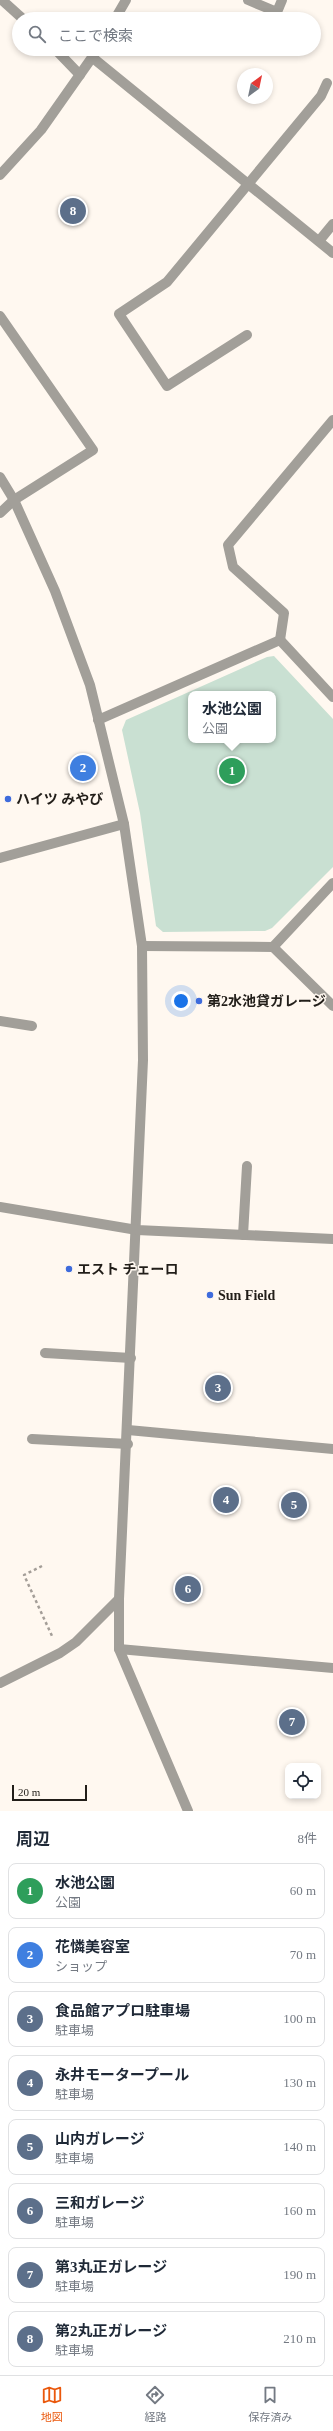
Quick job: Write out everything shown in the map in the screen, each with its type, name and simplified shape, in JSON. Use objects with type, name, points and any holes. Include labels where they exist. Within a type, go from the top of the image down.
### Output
[{"type":"street","points":[[2,0],[15,12]]},
{"type":"street","points":[[119,12],[126,0]]},
{"type":"street","points":[[248,0],[277,12],[282,0]]},
{"type":"street","points":[[62,56],[80,75]]},
{"type":"street","points":[[0,175],[41,130],[93,56]]},
{"type":"street","points":[[98,56],[247,184],[333,253]]},
{"type":"street","points":[[247,335],[167,386],[119,314],[167,282],[321,96],[327,83]]},
{"type":"street","points":[[319,241],[333,224]]},
{"type":"street","points":[[0,316],[92,450],[14,500],[0,513]]},
{"type":"street","points":[[280,640],[284,613],[233,567],[228,545],[333,420]]},
{"type":"street","points":[[0,477],[14,500],[55,591],[90,684],[124,824],[142,946],[143,1060],[128,1444],[119,1599],[119,1649],[188,1811]]},
{"type":"street","points":[[98,720],[280,640]]},
{"type":"street","points":[[280,640],[333,697]]},
{"type":"street","points":[[0,858],[124,824]]},
{"type":"street","points":[[273,946],[333,883]]},
{"type":"street","points":[[142,946],[273,946],[333,1006]]},
{"type":"street","points":[[0,1021],[32,1026]]},
{"type":"street","points":[[243,1235],[247,1166]]},
{"type":"street","points":[[0,1206],[136,1230],[333,1239]]},
{"type":"street","points":[[45,1353],[131,1358]]},
{"type":"street","points":[[128,1430],[333,1449]]},
{"type":"street","points":[[32,1439],[128,1444]]},
{"type":"street","points":[[0,1683],[60,1653],[76,1642],[119,1599]]},
{"type":"street","points":[[119,1649],[333,1668]]},
{"type":"path","points":[[42,1566],[24,1575],[60,1653]]},
{"type":"green space","points":[[274,656],[333,719],[333,867],[272,928],[265,931],[163,932],[156,926],[140,813],[122,730],[126,720],[188,692],[188,743],[276,743],[276,691],[191,691],[267,657]]},
{"type":"place","name":"第2丸正ガレージ","points":[[73,211]]},
{"type":"place","name":"花憐美容室","points":[[83,768]]},
{"type":"place","name":"水池公園","points":[[232,771]]},
{"type":"place","name":"ハイツ みやび","points":[[8,799]]},
{"type":"place","name":"第2水池貸ガレージ","points":[[199,1001]]},
{"type":"place","name":"エスト チェーロ","points":[[69,1269]]},
{"type":"place","name":"Sun Field","points":[[210,1295]]},
{"type":"place","name":"食品館アプロ駐車場","points":[[218,1388]]},
{"type":"place","name":"永井モータープール","points":[[226,1500]]},
{"type":"place","name":"山内ガレージ","points":[[294,1505]]},
{"type":"place","name":"三和ガレージ","points":[[188,1589]]},
{"type":"place","name":"第3丸正ガレージ","points":[[292,1722]]}]
